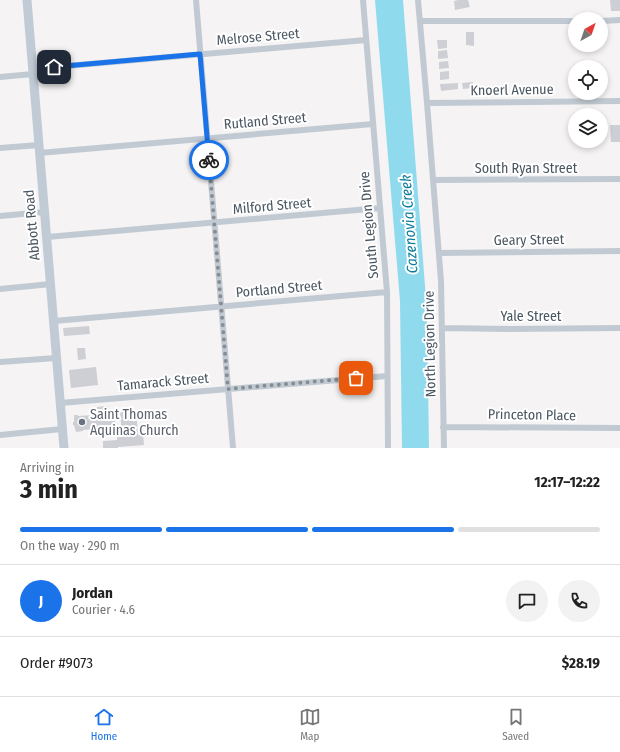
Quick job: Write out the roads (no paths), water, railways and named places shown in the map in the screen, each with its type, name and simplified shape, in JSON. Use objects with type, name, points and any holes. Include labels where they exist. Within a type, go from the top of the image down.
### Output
[{"type":"street","name":"Abbott Road","points":[[27,0],[64,448]]},
{"type":"street","points":[[196,0],[233,448]]},
{"type":"street","name":"South Legion Drive","points":[[363,0],[386,292],[388,448]]},
{"type":"street","name":"North Legion Drive","points":[[418,0],[441,281],[444,448]]},
{"type":"street","points":[[608,20],[620,20]]},
{"type":"street","points":[[420,22],[568,21]]},
{"type":"street","name":"Melrose Street","points":[[0,77],[200,54],[366,40]]},
{"type":"street","name":"Knoerl Avenue","points":[[427,103],[620,101]]},
{"type":"street","name":"Rutland Street","points":[[0,148],[39,149],[207,138],[373,124]]},
{"type":"street","name":"South Ryan Street","points":[[433,180],[620,179]]},
{"type":"street","name":"Milford Street","points":[[47,237],[380,208]]},
{"type":"street","points":[[0,216],[44,212]]},
{"type":"street","name":"Geary Street","points":[[438,253],[620,251]]},
{"type":"street","points":[[0,289],[51,284]]},
{"type":"street","name":"Portland Street","points":[[54,321],[386,292]]},
{"type":"street","name":"Yale Street","points":[[442,328],[620,328]]},
{"type":"street","points":[[0,362],[56,358]]},
{"type":"street","name":"Tamarack Street","points":[[60,403],[387,376]]},
{"type":"street","name":"Princeton Place","points":[[443,427],[620,428]]},
{"type":"street","points":[[0,435],[62,429]]},
{"type":"water","name":"Cazenovia Creek","points":[[375,0],[403,0],[427,312],[429,448],[402,448],[400,301]]},
{"type":"place","name":"Saint Thomas Aquinas Church","points":[[82,422]]}]
